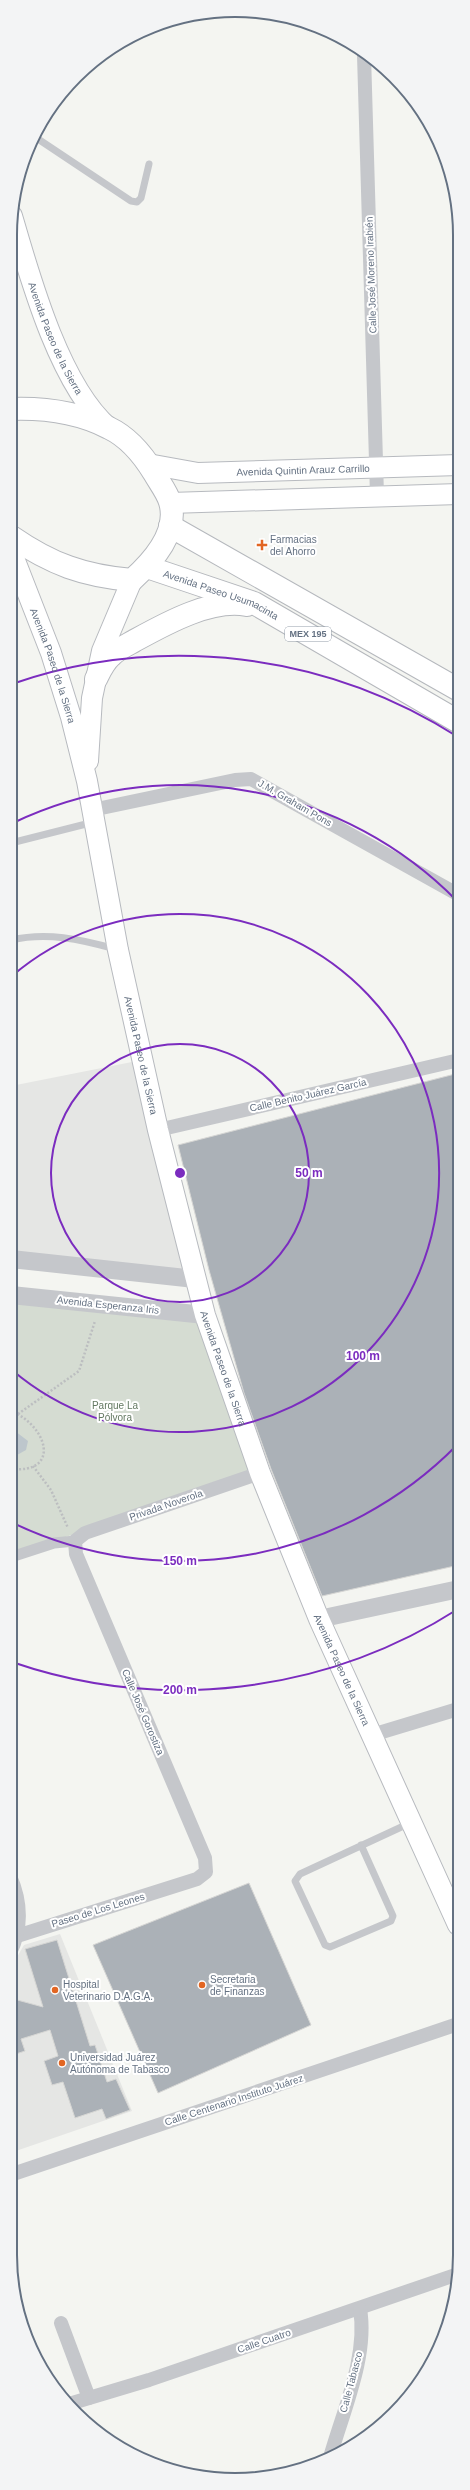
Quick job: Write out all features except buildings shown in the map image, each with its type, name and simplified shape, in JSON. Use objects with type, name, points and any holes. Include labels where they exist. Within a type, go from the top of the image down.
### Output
[{"type":"main road","name":"Avenida Paseo de la Sierra","points":[[17,234],[30,281],[54,339],[77,388],[97,417],[109,428]]},
{"type":"main road","points":[[17,409],[35,408],[58,412],[109,428],[128,441],[148,464],[170,502],[170,526],[162,546],[140,573]]},
{"type":"main road","name":"Avenida Quintin Arauz Carrillo","points":[[148,464],[198,473],[376,466],[453,465]]},
{"type":"main road","points":[[170,502],[377,495],[453,494]]},
{"type":"main road","name":"MEX 195","points":[[170,526],[453,687]]},
{"type":"main road","name":"Avenida Paseo Usumacinta","points":[[17,541],[37,555],[73,570],[100,578],[140,573],[261,607],[453,719]]},
{"type":"main road","name":"Avenida Paseo de la Sierra","points":[[17,566],[51,653],[71,717],[87,781],[118,950],[158,1130],[205,1315],[260,1473],[319,1619],[411,1823],[452,1899]]},
{"type":"main road","name":"Avenida Paseo de la Sierra","points":[[87,781],[92,698],[102,651],[140,573]]},
{"type":"main road","points":[[96,679],[111,655],[182,616],[240,603],[261,607]]},
{"type":"street","name":"Calle José Moreno Irabién","points":[[364,59],[377,495]]},
{"type":"street","name":"J.M. Graham Pons","points":[[93,816],[235,780],[251,779],[453,892]]},
{"type":"street","name":"Calle Benito Juárez García","points":[[158,1130],[453,1061]]},
{"type":"street","points":[[17,1260],[195,1279]]},
{"type":"street","name":"Avenida Esperanza Iris","points":[[17,1296],[205,1315]]},
{"type":"street","name":"Privada Noverola","points":[[76,1541],[85,1533],[260,1473]]},
{"type":"street","points":[[17,1555],[54,1543],[76,1541]]},
{"type":"street","name":"Calle José Gorostiza","points":[[76,1541],[76,1554],[205,1858],[207,1868],[196,1879]]},
{"type":"street","points":[[319,1619],[453,1590]]},
{"type":"street","points":[[372,1735],[453,1711]]},
{"type":"street","name":"Paseo de Los Leones","points":[[17,1936],[196,1879]]},
{"type":"street","points":[[17,1899],[19,1906],[17,1926]]},
{"type":"street","name":"Calle Centenario Instituto Juárez","points":[[17,2174],[453,2026]]},
{"type":"street","name":"Calle Cuatro","points":[[74,2402],[360,2309],[452,2276]]},
{"type":"street","name":"Calle Tabasco","points":[[332,2450],[360,2353],[363,2329],[360,2309]]},
{"type":"street","points":[[61,2323],[89,2398]]},
{"type":"lane","points":[[39,140],[131,201],[137,202],[141,198],[149,164]]},
{"type":"lane","points":[[17,841],[93,816]]},
{"type":"lane","points":[[17,939],[39,935],[54,936],[118,950]]},
{"type":"lane","points":[[361,1845],[393,1916],[391,1921],[330,1947],[325,1945],[295,1881],[296,1877],[361,1845],[411,1823]]},
{"type":"path","points":[[17,1469],[24,1469],[33,1466],[42,1455],[43,1440],[35,1427],[18,1414],[79,1371],[100,1304]]},
{"type":"path","points":[[33,1466],[51,1490],[76,1541]]},
{"type":"shaded area","points":[[142,1060],[195,1279],[17,1260],[17,1085]]},
{"type":"shaded area","points":[[17,1433],[28,1441],[26,1450],[17,1455]]},
{"type":"shaded area","name":"Universidad Juárez Autónoma de Tabasco","points":[[60,1934],[132,2111],[17,2151],[17,1957],[24,1945]]},
{"type":"green space","name":"Parque La Pólvora","points":[[17,1296],[205,1315],[260,1473],[17,1553]]},
{"type":"place","name":"Farmacias del Ahorro","points":[[262,545]]},
{"type":"place","name":"Secretaria de Finanzas","points":[[202,1985]]},
{"type":"place","name":"Hospital Veterinario D.A.G.A.","points":[[55,1990]]},
{"type":"place","name":"Universidad Juárez Autónoma de Tabasco","points":[[62,2063]]}]
